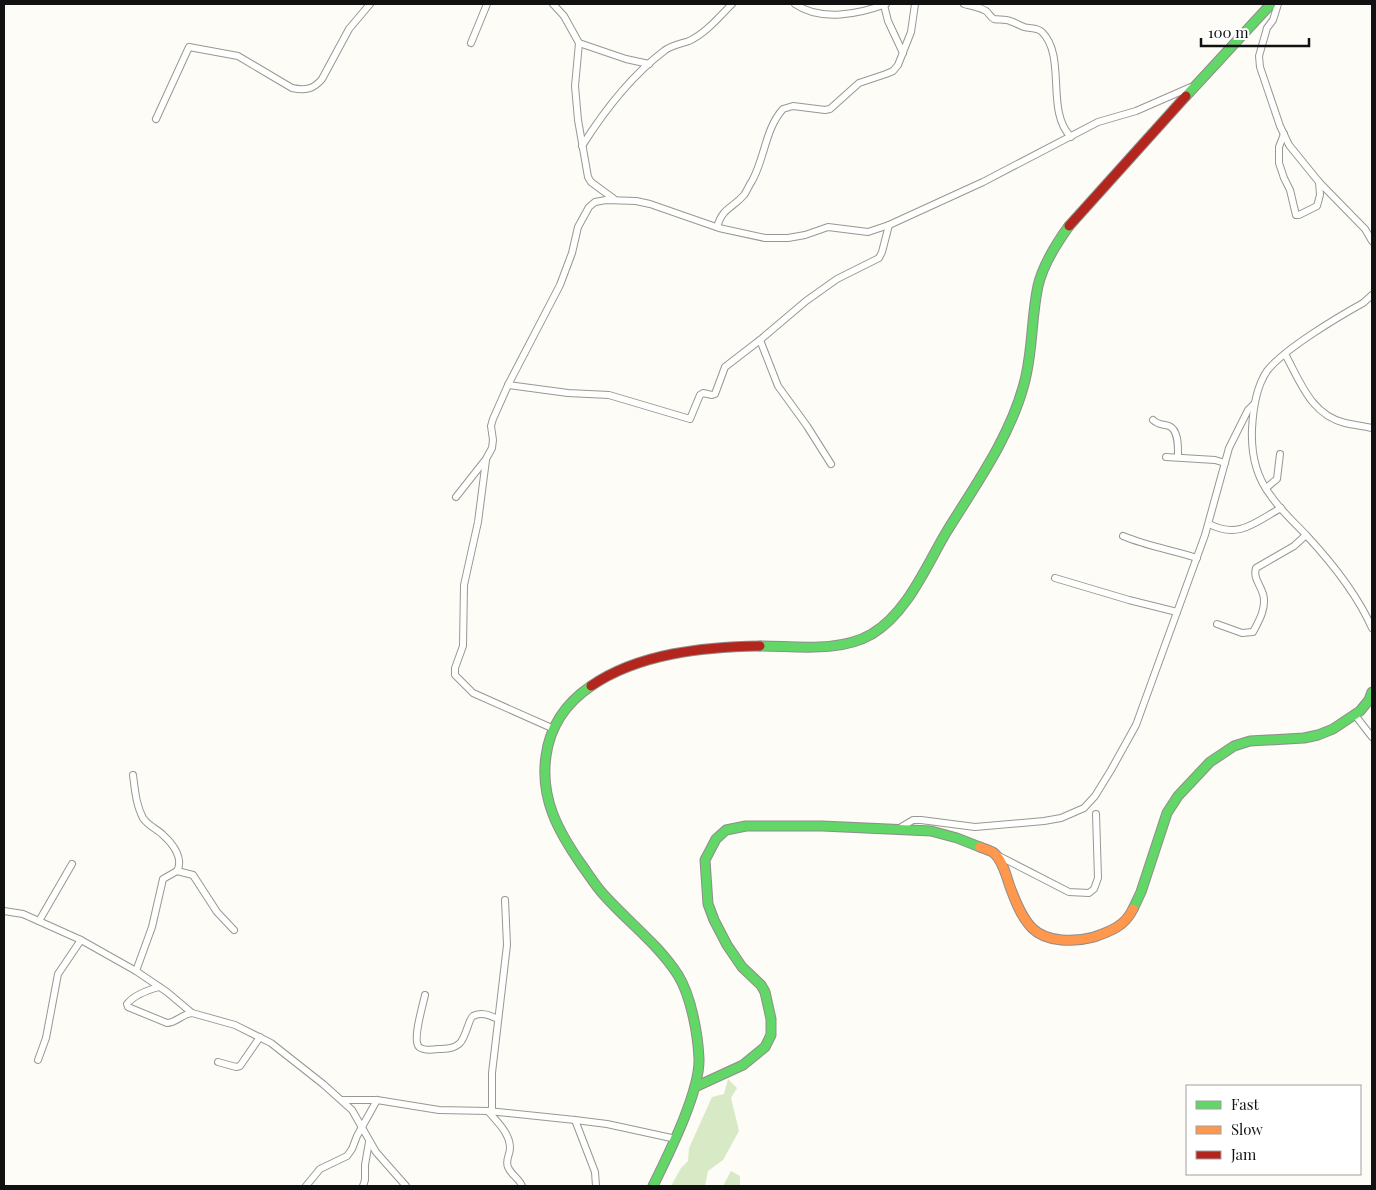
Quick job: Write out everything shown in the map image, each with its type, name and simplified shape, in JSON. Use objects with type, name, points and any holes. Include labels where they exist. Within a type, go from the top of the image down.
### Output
[{"type":"main road","points":[[653,1186],[676,1139],[695,1086],[699,1068],[690,1009],[682,981],[660,951],[601,892],[554,821],[544,782],[545,762],[554,729],[562,712],[591,684],[614,672],[638,664],[677,654],[718,648],[825,646],[846,643],[868,636],[886,623],[898,610],[914,586],[977,482],[998,445],[1014,410],[1023,388],[1028,365],[1039,282],[1050,252],[1072,221],[1271,4]]},
{"type":"main road","points":[[695,1086],[743,1065],[765,1047],[771,1035],[771,1019],[765,992],[761,985],[742,967],[727,945],[708,904],[705,860],[716,839],[726,830],[746,826],[898,829],[931,831],[957,838],[994,853],[1003,866],[1016,903],[1032,928],[1038,933],[1059,940],[1086,939],[1107,933],[1122,924],[1130,916],[1141,892],[1167,813],[1178,796],[1206,765],[1234,746],[1250,741],[1318,735],[1333,729],[1355,715],[1369,700],[1372,692]]},
{"type":"street","points":[[156,119],[189,47],[238,56],[292,88],[301,90],[310,88],[317,85],[322,79],[349,28],[370,4]]},
{"type":"street","points":[[470,43],[488,4]]},
{"type":"street","points":[[553,4],[564,16],[579,43],[575,86],[582,146],[590,179],[615,200]]},
{"type":"street","points":[[582,146],[600,118],[650,64],[665,50],[689,41],[702,32],[732,4]]},
{"type":"street","points":[[795,4],[814,13],[830,14],[865,11],[885,4],[888,21],[903,53]]},
{"type":"street","points":[[717,227],[723,213],[743,195],[753,179],[770,133],[783,109],[793,106],[825,110],[830,108],[859,82],[893,71],[898,65],[911,32],[915,4]]},
{"type":"street","points":[[964,4],[983,10],[993,18],[1010,20],[1024,27],[1037,28],[1043,33],[1050,46],[1054,62],[1060,116],[1064,130],[1072,137]]},
{"type":"street","points":[[1278,4],[1273,20],[1267,28],[1259,56],[1260,67],[1284,134],[1289,145],[1319,182],[1365,229],[1372,241]]},
{"type":"street","points":[[579,43],[626,59],[650,64]]},
{"type":"street","points":[[456,497],[486,459],[492,448],[493,419],[508,385],[560,286],[572,253],[578,227],[589,207],[599,200],[636,201],[650,204],[717,227],[765,238],[805,235],[828,227],[868,232],[889,225],[984,182],[1098,122],[1136,111],[1197,84]]},
{"type":"street","points":[[1284,134],[1279,147],[1279,163],[1290,190],[1296,215],[1317,206],[1320,195],[1319,182]]},
{"type":"street","points":[[508,385],[568,393],[609,395],[688,419],[691,418],[700,395],[704,393],[715,394],[725,367],[760,340],[790,313],[837,279],[878,258],[882,252],[889,225]]},
{"type":"street","points":[[1372,295],[1363,303],[1285,354],[1267,371],[1261,382],[1254,404],[1251,436],[1256,468],[1266,488],[1347,585],[1368,618],[1372,628]]},
{"type":"street","points":[[760,340],[778,386],[807,426],[831,464]]},
{"type":"street","points":[[1285,354],[1300,385],[1317,408],[1329,418],[1372,428]]},
{"type":"street","points":[[898,829],[913,820],[984,827],[1044,821],[1061,818],[1084,808],[1095,796],[1136,725],[1209,524],[1229,448],[1248,410],[1254,404]]},
{"type":"street","points":[[1154,420],[1156,423],[1172,427],[1175,430],[1178,458]]},
{"type":"street","points":[[1266,488],[1277,480],[1280,454]]},
{"type":"street","points":[[1166,457],[1215,460],[1225,463]]},
{"type":"street","points":[[486,459],[478,522],[464,585],[463,646],[455,668],[455,675],[472,693],[554,729]]},
{"type":"street","points":[[1209,524],[1219,529],[1233,532],[1281,508]]},
{"type":"street","points":[[1217,624],[1242,633],[1252,632],[1258,623],[1264,605],[1263,593],[1255,577],[1256,568],[1280,555],[1306,535]]},
{"type":"street","points":[[1123,536],[1155,548],[1167,549],[1197,558]]},
{"type":"street","points":[[1055,578],[1177,612]]},
{"type":"street","points":[[1355,715],[1372,737]]},
{"type":"street","points":[[133,776],[142,816],[148,825],[163,834],[176,852],[180,863],[177,871],[163,880],[152,926],[136,971]]},
{"type":"street","points":[[994,853],[1069,892],[1088,893],[1094,889],[1098,878],[1096,814]]},
{"type":"street","points":[[39,922],[72,864]]},
{"type":"street","points":[[177,871],[193,874],[217,912],[234,930]]},
{"type":"street","points":[[505,900],[507,945],[492,1073],[490,1112],[506,1133],[510,1147],[507,1161],[508,1166],[522,1186]]},
{"type":"street","points":[[4,911],[13,912],[81,940],[136,971],[192,1013],[235,1025],[283,1051],[352,1110],[369,1142],[406,1186]]},
{"type":"street","points":[[38,1060],[46,1038],[58,974],[81,940]]},
{"type":"street","points":[[159,987],[130,1000],[127,1004],[128,1007],[170,1024],[183,1015],[192,1013]]},
{"type":"street","points":[[426,995],[416,1042],[420,1048],[426,1050],[453,1048],[459,1044],[473,1015],[486,1014],[498,1019]]},
{"type":"street","points":[[218,1062],[236,1067],[240,1066],[260,1037]]},
{"type":"street","points":[[342,1100],[377,1100],[439,1110],[490,1112],[576,1120],[607,1124],[676,1139]]},
{"type":"street","points":[[306,1186],[320,1169],[347,1156],[377,1100]]},
{"type":"street","points":[[576,1120],[595,1172],[596,1186]]},
{"type":"street","points":[[363,1186],[369,1142]]},
{"type":"green space","points":[[728,1079],[737,1088],[731,1098],[739,1131],[723,1160],[708,1171],[705,1186],[671,1186],[681,1168],[688,1161],[689,1148],[712,1097],[724,1094]]},
{"type":"green space","points":[[731,1171],[740,1176],[740,1186],[723,1186]]},
{"type":"traffic: fast","points":[[1186,96],[1271,4]]},
{"type":"traffic: fast","points":[[760,646],[817,647],[846,644],[859,640],[885,625],[906,601],[991,460],[1010,423],[1018,404],[1027,372],[1040,278],[1050,254],[1069,226]]},
{"type":"traffic: fast","points":[[591,686],[567,708],[555,725],[551,735],[545,771],[548,800],[565,839],[595,884],[613,905],[661,953],[678,975],[687,993],[697,1038],[698,1073],[689,1106],[653,1186]]},
{"type":"traffic: fast","points":[[1133,909],[1141,892],[1167,813],[1178,796],[1210,762],[1234,746],[1250,741],[1304,738],[1333,729],[1360,711],[1369,700],[1372,692]]},
{"type":"traffic: fast","points":[[695,1087],[743,1065],[765,1047],[771,1035],[771,1019],[765,992],[761,985],[742,967],[727,945],[708,904],[705,860],[716,839],[726,830],[746,826],[822,826],[931,831],[980,847]]},
{"type":"traffic: slow","points":[[980,847],[997,856],[1024,918],[1032,928],[1045,936],[1062,940],[1094,937],[1122,924],[1133,909]]},
{"type":"traffic: jam","points":[[1069,226],[1186,96]]},
{"type":"traffic: jam","points":[[591,686],[630,666],[672,654],[695,650],[760,646]]}]
